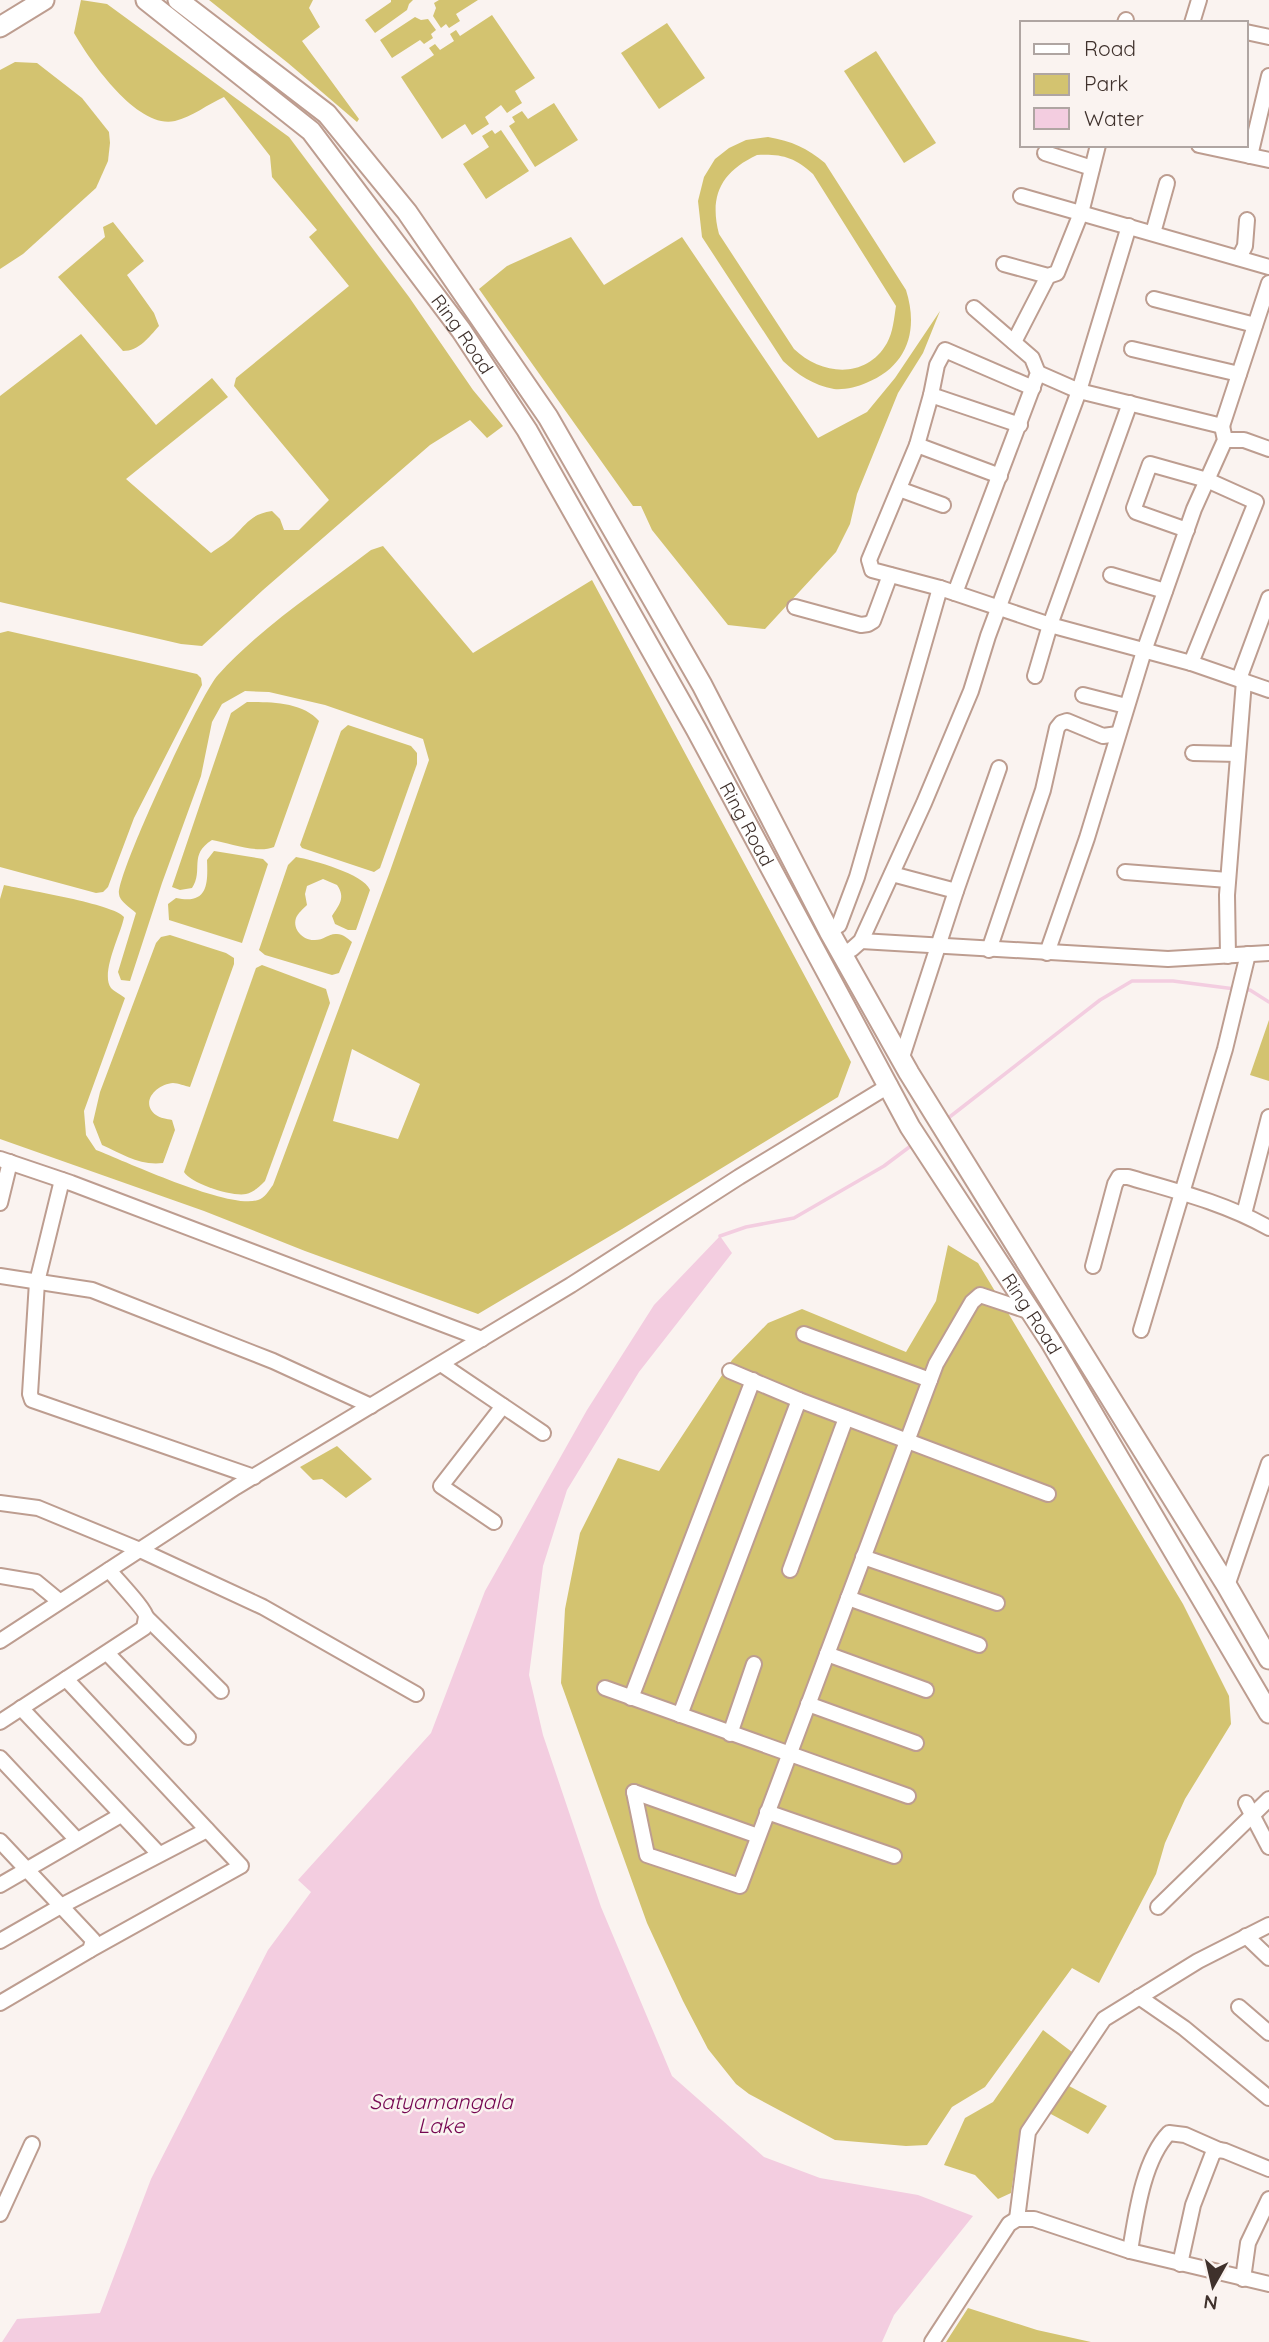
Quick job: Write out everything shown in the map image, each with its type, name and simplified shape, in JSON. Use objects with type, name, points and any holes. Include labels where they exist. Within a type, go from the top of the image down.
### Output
[{"type":"main road","points":[[0,13],[20,0]]},
{"type":"main road","points":[[0,27],[44,0]]},
{"type":"main road","name":"Ring Road","points":[[146,0],[311,131],[461,330],[527,430],[696,729],[911,1127],[1031,1312],[1269,1713]]},
{"type":"main road","name":"Ring Road","points":[[178,0],[327,114],[407,212],[549,418],[702,685],[842,954],[905,1067],[1227,1586],[1269,1659]]},
{"type":"main road","points":[[338,168],[359,155]]},
{"type":"main road","points":[[527,430],[549,418]]},
{"type":"main road","points":[[890,1085],[905,1067]]},
{"type":"main road","points":[[1202,1601],[1227,1586]]},
{"type":"street","points":[[1193,21],[1199,0]]},
{"type":"street","points":[[1248,32],[1269,37]]},
{"type":"street","points":[[1250,156],[1269,76]]},
{"type":"street","points":[[1004,264],[1048,276],[1057,273],[1081,213],[1097,147]]},
{"type":"street","points":[[1208,147],[1269,160]]},
{"type":"street","points":[[1045,153],[1092,168]]},
{"type":"street","points":[[1153,233],[1167,183]]},
{"type":"street","points":[[1021,196],[1269,267]]},
{"type":"street","points":[[1239,258],[1245,246],[1248,220]]},
{"type":"street","points":[[842,954],[861,941],[971,691],[999,607],[1079,391],[1129,226]]},
{"type":"street","points":[[1014,342],[1048,276]]},
{"type":"street","points":[[1047,953],[1087,838],[1144,651],[1224,433],[1239,374],[1269,283]]},
{"type":"street","points":[[1154,299],[1255,325]]},
{"type":"street","points":[[830,931],[839,925],[857,877],[947,590],[1000,476],[1038,373],[1032,358],[974,308]]},
{"type":"street","points":[[1132,349],[1239,374]]},
{"type":"street","points":[[1033,388],[944,350],[937,365],[917,445],[869,561],[872,570],[947,590],[1050,625],[1191,663],[1269,690]]},
{"type":"street","points":[[1038,373],[1079,391],[1130,403],[1269,449]]},
{"type":"street","points":[[931,395],[1020,425]]},
{"type":"street","points":[[1035,676],[1050,625],[1130,403]]},
{"type":"street","points":[[917,445],[1000,476]]},
{"type":"street","points":[[1187,530],[1136,512],[1134,508],[1147,467],[1154,463],[1207,480],[1263,505],[1191,663]]},
{"type":"street","points":[[899,489],[943,505]]},
{"type":"street","points":[[795,607],[861,625],[868,624],[873,621],[890,575]]},
{"type":"street","points":[[1111,575],[1165,591]]},
{"type":"street","points":[[1228,956],[1228,880],[1241,680],[1269,598]]},
{"type":"street","points":[[1083,695],[1126,706]]},
{"type":"street","points":[[989,950],[1043,790],[1057,728],[1060,723],[1067,721],[1095,734],[1118,734]]},
{"type":"street","points":[[1193,753],[1238,754]]},
{"type":"street","points":[[905,1067],[938,946],[999,768]]},
{"type":"street","points":[[1125,872],[1228,880]]},
{"type":"street","points":[[892,874],[956,891]]},
{"type":"street","points":[[861,941],[1168,959],[1269,953]]},
{"type":"street","points":[[1141,1330],[1225,1049],[1248,954]]},
{"type":"street","points":[[0,1641],[254,1477],[482,1339],[890,1085]]},
{"type":"street","points":[[1244,1214],[1269,1117]]},
{"type":"street","points":[[0,1203],[5,1161],[62,1180],[482,1339]]},
{"type":"street","points":[[1093,1266],[1119,1177],[1182,1192],[1244,1214],[1269,1228]]},
{"type":"street","points":[[62,1180],[37,1282],[30,1394],[32,1400],[254,1477]]},
{"type":"street","points":[[0,1276],[92,1290],[273,1360],[371,1406]]},
{"type":"street","points":[[758,1836],[634,1792],[647,1855],[740,1886],[936,1364],[972,1302],[980,1295],[1031,1312]]},
{"type":"street","points":[[804,1334],[930,1380]]},
{"type":"street","points":[[441,1364],[543,1433]]},
{"type":"street","points":[[730,1371],[799,1400],[1048,1494]]},
{"type":"street","points":[[631,1698],[753,1380]]},
{"type":"street","points":[[680,1715],[799,1400]]},
{"type":"street","points":[[494,1522],[441,1486],[503,1406]]},
{"type":"street","points":[[790,1570],[846,1418]]},
{"type":"street","points":[[1227,1586],[1265,1489],[1269,1463]]},
{"type":"street","points":[[0,1503],[38,1508],[140,1550],[263,1607],[416,1695]]},
{"type":"street","points":[[863,1557],[998,1603]]},
{"type":"street","points":[[109,1570],[143,1608],[146,1617],[221,1691]]},
{"type":"street","points":[[0,1576],[36,1582],[59,1601]]},
{"type":"street","points":[[848,1598],[979,1645]]},
{"type":"street","points":[[0,1722],[144,1628],[146,1617]]},
{"type":"street","points":[[107,1653],[188,1737]]},
{"type":"street","points":[[827,1654],[926,1690]]},
{"type":"street","points":[[730,1734],[754,1664]]},
{"type":"street","points":[[0,2003],[241,1866],[66,1679]]},
{"type":"street","points":[[605,1688],[908,1796]]},
{"type":"street","points":[[808,1704],[916,1743]]},
{"type":"street","points":[[21,1708],[159,1854]]},
{"type":"street","points":[[0,1758],[77,1840]]},
{"type":"street","points":[[1158,1907],[1249,1810],[1269,1800]]},
{"type":"street","points":[[1249,1810],[1269,1847]]},
{"type":"street","points":[[767,1812],[894,1856]]},
{"type":"street","points":[[0,1885],[121,1815]]},
{"type":"street","points":[[0,1941],[207,1830]]},
{"type":"street","points":[[0,1841],[93,1940],[90,1950]]},
{"type":"street","points":[[1017,2219],[1028,2132],[1104,2019],[1198,1961],[1269,1925]]},
{"type":"street","points":[[1247,1936],[1269,1958]]},
{"type":"street","points":[[1139,1997],[1184,2028],[1269,2098]]},
{"type":"street","points":[[1239,2007],[1269,2033]]},
{"type":"street","points":[[1130,2251],[1147,2170],[1169,2133],[1185,2134],[1269,2169]]},
{"type":"street","points":[[0,2214],[32,2144]]},
{"type":"street","points":[[1181,2264],[1193,2205],[1213,2153],[1219,2150]]},
{"type":"street","points":[[1243,2279],[1248,2243],[1269,2199]]},
{"type":"street","points":[[932,2342],[1009,2224],[1017,2219],[1034,2219],[1130,2251],[1269,2284]]},
{"type":"green space","points":[[81,0],[107,4],[289,137],[409,297],[473,390],[503,426],[487,438],[470,420],[430,445],[202,646],[181,644],[0,602],[0,396],[81,334],[156,425],[212,378],[228,397],[126,479],[211,553],[232,538],[251,519],[265,512],[272,511],[280,519],[284,530],[299,530],[329,500],[234,386],[236,378],[349,286],[309,237],[317,230],[272,177],[270,156],[224,97],[188,117],[175,121],[161,121],[146,115],[103,76],[74,33]]},
{"type":"green space","points":[[209,0],[313,0],[309,8],[320,27],[302,41],[359,119],[357,122],[288,63]]},
{"type":"green space","points":[[391,0],[413,0],[407,10],[375,33],[365,20]]},
{"type":"green space","points":[[439,0],[478,0],[456,14],[460,21],[449,28],[446,24],[441,28],[433,16],[436,8],[434,3]]},
{"type":"green space","points":[[492,15],[535,78],[515,91],[522,103],[507,113],[501,105],[485,117],[489,124],[472,135],[465,124],[442,139],[401,77],[434,55],[429,48],[435,44],[440,50],[454,41],[450,34],[456,30],[460,36]]},
{"type":"green space","points":[[415,17],[428,19],[436,30],[431,34],[433,38],[424,44],[420,40],[392,58],[380,40]]},
{"type":"green space","points":[[667,23],[705,78],[659,109],[621,53]]},
{"type":"green space","points":[[876,51],[936,143],[904,163],[844,71]]},
{"type":"green space","points":[[15,62],[37,63],[82,98],[109,132],[110,143],[108,161],[96,188],[23,254],[0,269],[0,70]]},
{"type":"green space","points":[[554,103],[578,140],[535,167],[509,126],[515,122],[512,117],[522,111],[528,119]]},
{"type":"green space","points":[[492,130],[495,134],[501,130],[529,171],[486,199],[463,164],[489,147],[482,136]]},
{"type":"green space","points":[[768,137],[784,141],[805,149],[825,163],[906,290],[910,305],[910,333],[900,357],[880,376],[855,387],[834,389],[806,379],[794,371],[783,361],[702,237],[698,201],[704,177],[715,159],[746,140]],"holes":[[[757,155],[794,160],[813,174],[896,306],[887,343],[878,355],[867,363],[843,370],[830,368],[805,358],[794,349],[719,234],[716,208],[721,187],[734,169]]]},
{"type":"green space","points":[[113,222],[144,261],[127,275],[154,313],[159,326],[139,346],[123,351],[58,277],[105,237],[103,227]]},
{"type":"green space","points":[[571,237],[604,285],[682,237],[818,438],[867,412],[895,378],[940,311],[923,353],[898,393],[857,494],[850,524],[836,552],[765,629],[728,625],[652,530],[641,506],[633,506],[479,289],[507,266]]},
{"type":"green space","points":[[383,546],[473,653],[592,580],[851,1062],[838,1097],[478,1314],[204,1211],[0,1139],[0,899],[4,885],[87,902],[124,917],[109,963],[108,981],[111,988],[125,998],[84,1111],[86,1135],[96,1150],[178,1183],[225,1198],[258,1200],[265,1196],[273,1185],[429,760],[423,739],[325,705],[269,692],[245,691],[222,704],[212,722],[201,776],[130,981],[121,980],[118,972],[136,913],[123,902],[119,894],[131,853],[161,783],[195,714],[218,675],[272,625],[371,550]],"holes":[[[352,1049],[420,1084],[398,1139],[333,1121]]]},
{"type":"green space","points":[[8,631],[197,674],[201,678],[202,685],[134,818],[108,887],[103,892],[96,893],[0,867],[0,633]]},
{"type":"green space","points":[[247,702],[295,707],[319,721],[274,847],[252,849],[212,840],[200,851],[197,875],[192,888],[180,890],[172,887],[231,713]]},
{"type":"green space","points":[[348,725],[411,746],[417,753],[417,764],[380,868],[374,872],[302,848],[300,845],[341,731]]},
{"type":"green space","points":[[214,851],[263,859],[268,864],[242,943],[169,920],[168,904],[176,898],[194,898],[204,891],[207,860]]},
{"type":"green space","points":[[296,857],[348,873],[366,884],[370,890],[356,930],[348,930],[335,924],[332,916],[341,898],[337,885],[323,879],[307,886],[307,905],[297,916],[296,927],[307,939],[318,940],[337,934],[352,942],[339,973],[332,975],[265,955],[259,950],[288,865]]},
{"type":"green space","points":[[170,935],[226,953],[234,958],[234,964],[190,1087],[167,1084],[152,1094],[149,1105],[151,1110],[158,1116],[172,1120],[175,1130],[163,1163],[147,1163],[131,1159],[102,1145],[93,1122],[100,1092],[156,943],[161,937]]},
{"type":"green space","points":[[262,965],[326,989],[330,1003],[265,1181],[249,1193],[232,1194],[203,1185],[184,1172],[256,968]]},
{"type":"green space","points":[[1269,1020],[1269,1081],[1250,1075]]},
{"type":"green space","points":[[948,1245],[978,1263],[1183,1604],[1229,1696],[1231,1724],[1185,1799],[1165,1843],[1156,1874],[1099,1983],[1072,1968],[985,2087],[952,2107],[927,2145],[906,2146],[835,2140],[749,2094],[736,2084],[708,2049],[683,2001],[647,1923],[561,1683],[565,1609],[580,1533],[618,1458],[659,1471],[732,1360],[768,1323],[802,1309],[906,1352],[936,1301]]},
{"type":"green space","points":[[337,1446],[372,1479],[346,1498],[322,1479],[313,1480],[300,1467]]},
{"type":"green space","points":[[1043,2030],[1072,2052],[1019,2139],[1011,2193],[998,2199],[975,2175],[944,2165],[965,2118],[993,2102]]},
{"type":"green space","points":[[1069,2086],[1107,2106],[1088,2134],[1049,2113]]},
{"type":"green space","points":[[968,2308],[1037,2330],[1091,2342],[946,2342]]},
{"type":"water","name":"Satyamangala Lake","points":[[720,1236],[732,1253],[639,1372],[567,1490],[543,1566],[529,1675],[543,1735],[601,1907],[672,2076],[764,2157],[820,2178],[918,2195],[973,2216],[894,2315],[882,2342],[2,2342],[17,2319],[100,2313],[151,2179],[268,1950],[311,1892],[298,1880],[431,1733],[485,1591],[587,1410],[654,1305]]},
{"type":"waterway","points":[[947,1119],[1100,1000],[1132,981],[1173,981],[1235,989]]},
{"type":"waterway","points":[[1243,990],[1250,990],[1269,1002]]},
{"type":"waterway","points":[[720,1236],[746,1227],[794,1218],[884,1166],[912,1145]]}]
